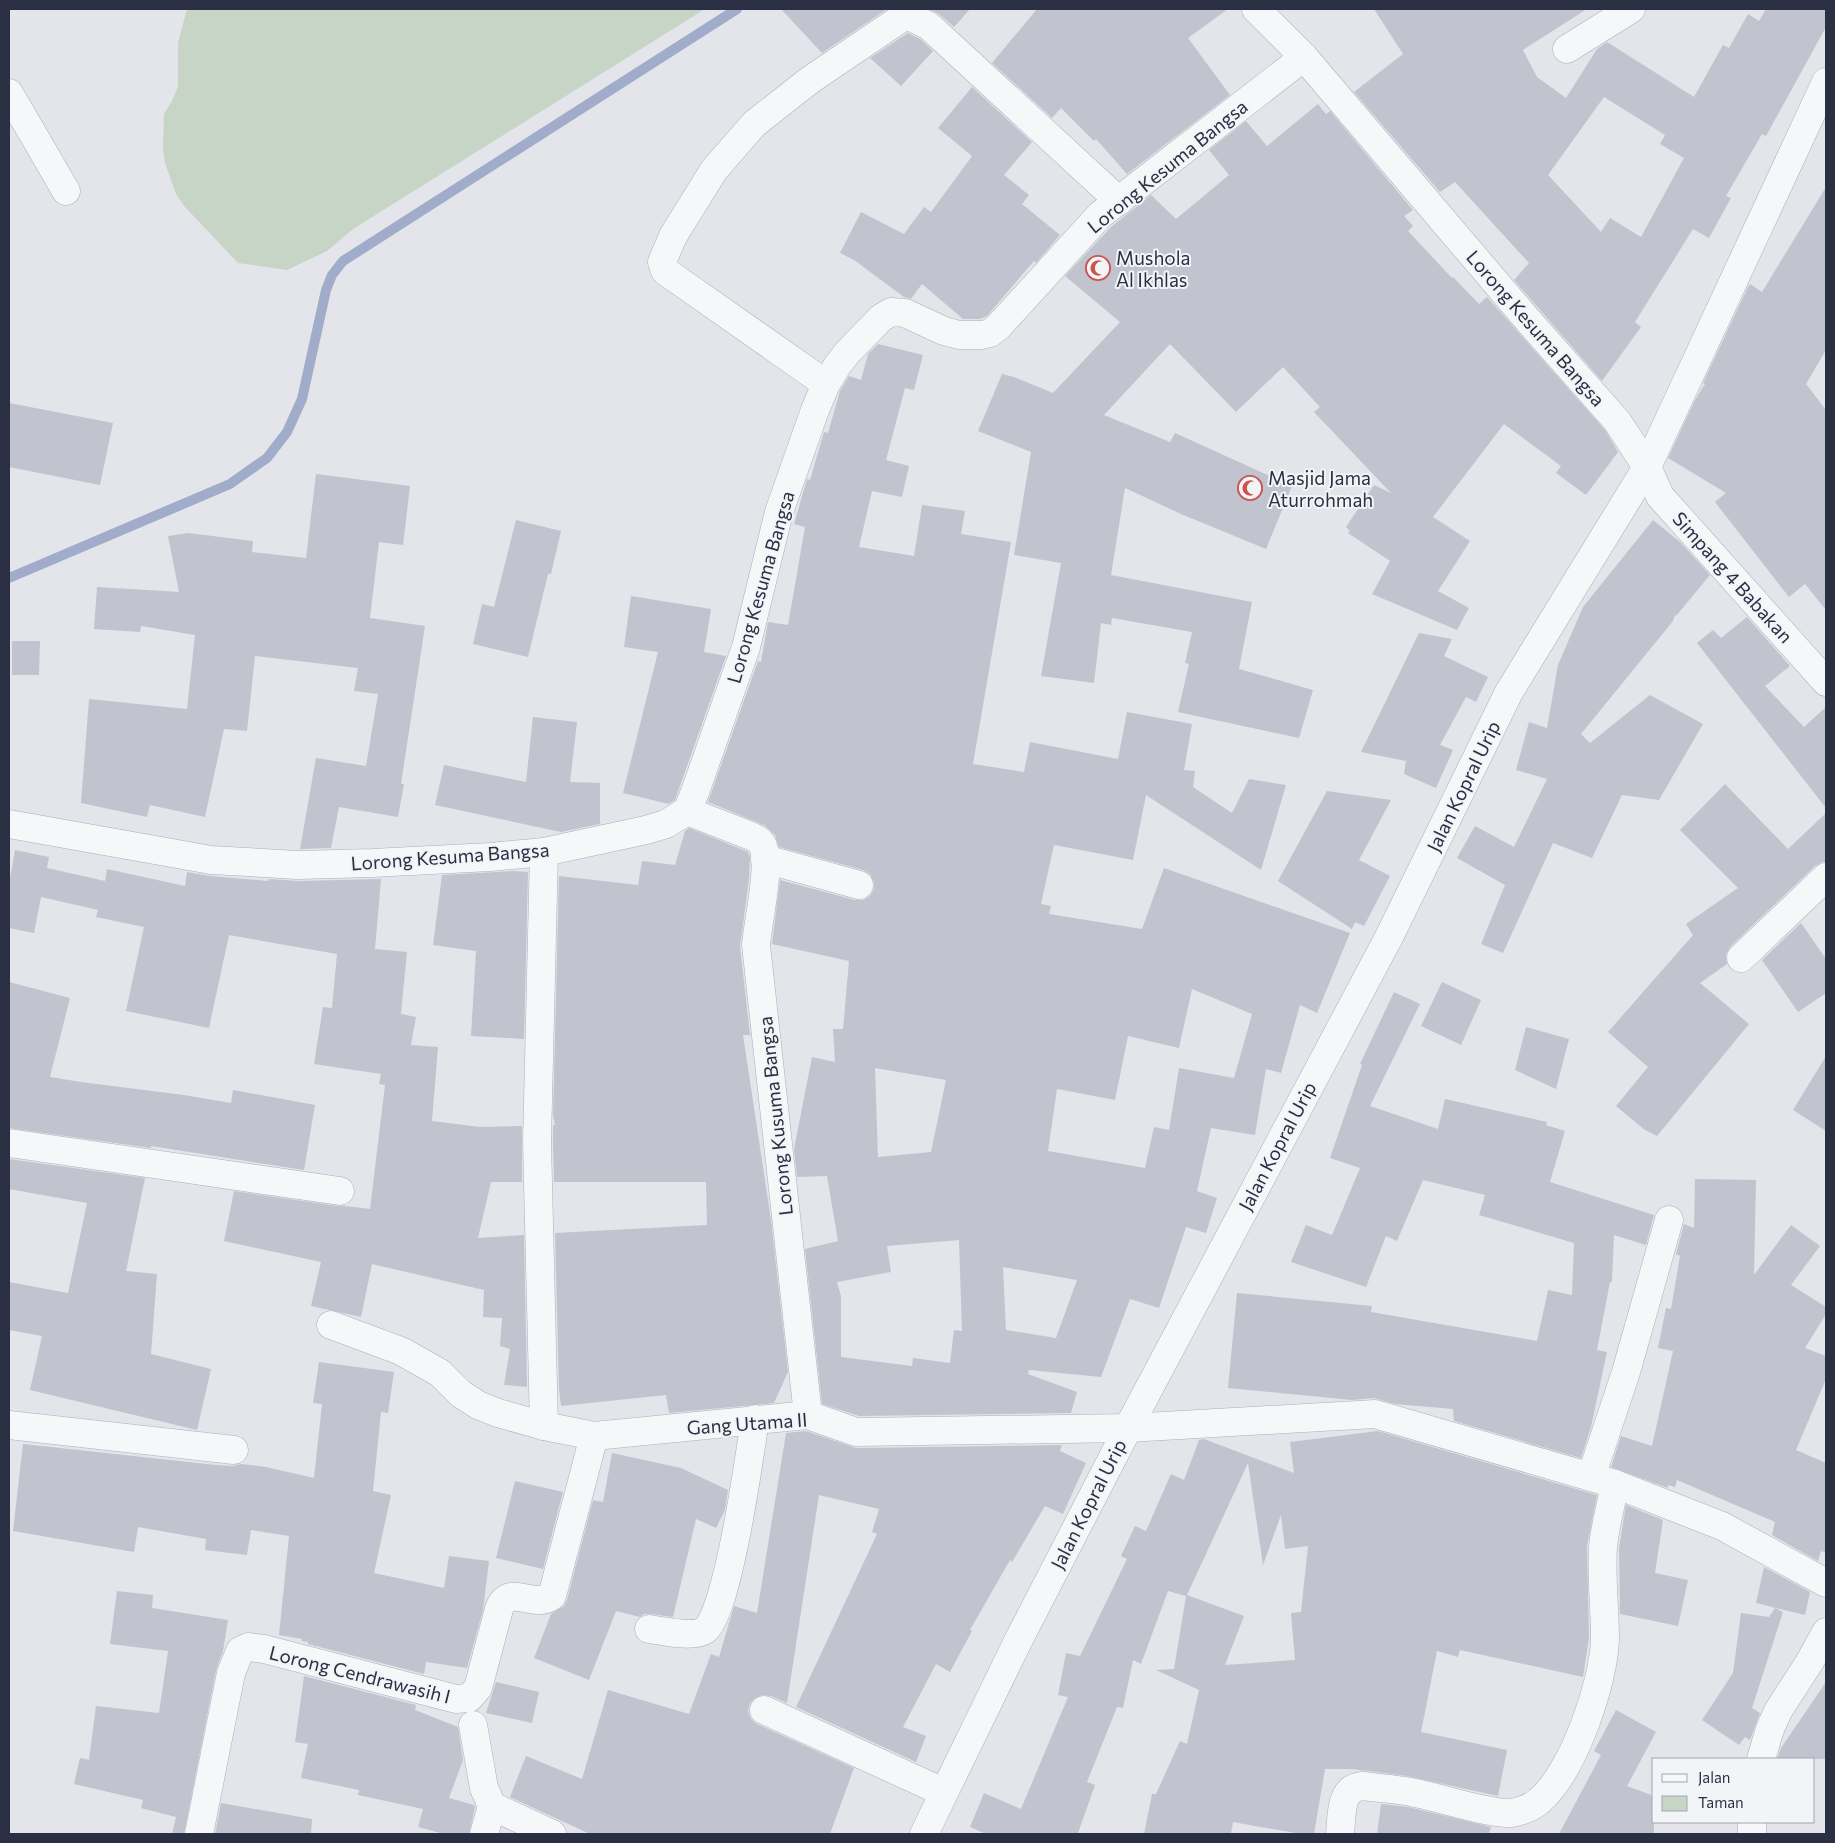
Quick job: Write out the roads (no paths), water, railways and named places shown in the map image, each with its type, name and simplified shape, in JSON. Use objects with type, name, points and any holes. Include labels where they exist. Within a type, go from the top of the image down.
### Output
[{"type":"street","name":"Lorong Kesuma Bangsa","points":[[1256,9],[1304,56],[1617,421],[1647,467]]},
{"type":"street","points":[[1567,49],[1631,9]]},
{"type":"street","points":[[826,384],[665,271],[662,262],[673,236],[714,170],[754,124],[810,80],[903,17],[911,17],[929,26],[1119,201]]},
{"type":"street","name":"Lorong Kesuma Bangsa","points":[[9,824],[211,860],[298,865],[490,857],[544,852],[666,824],[687,810],[695,792],[746,647],[779,512],[814,410],[826,384],[847,353],[884,315],[891,312],[906,314],[944,331],[960,335],[990,333],[998,327],[1100,215],[1304,56]]},
{"type":"street","name":"Jalan Kopral Urip","points":[[924,1834],[1019,1639],[1128,1428],[1388,937],[1509,692],[1647,467],[1826,82]]},
{"type":"street","points":[[9,93],[66,191]]},
{"type":"street","name":"Simpang 4 Babakan","points":[[1647,467],[1660,496],[1826,682]]},
{"type":"street","points":[[687,810],[760,841],[765,858],[860,885]]},
{"type":"street","points":[[544,852],[537,1142],[544,1426]]},
{"type":"street","name":"Lorong Kusuma Bangsa","points":[[765,858],[756,945],[808,1415]]},
{"type":"street","points":[[1741,958],[1826,877]]},
{"type":"street","points":[[9,1142],[340,1191]]},
{"type":"street","points":[[1340,1834],[1343,1807],[1348,1792],[1354,1787],[1362,1786],[1410,1792],[1501,1813],[1512,1813],[1540,1801],[1558,1778],[1570,1757],[1587,1718],[1598,1683],[1605,1639],[1602,1590],[1603,1480],[1626,1372],[1669,1220]]},
{"type":"street","name":"Gang Utama II","points":[[331,1325],[401,1351],[440,1373],[460,1394],[478,1405],[498,1413],[544,1426],[594,1436],[808,1415],[856,1432],[1128,1428],[1375,1414],[1603,1480],[1722,1526],[1826,1583]]},
{"type":"street","points":[[649,1630],[695,1634],[706,1630],[713,1620],[729,1566],[748,1473],[755,1419]]},
{"type":"street","points":[[9,1425],[234,1450]]},
{"type":"street","name":"Lorong Cendrawasih I","points":[[198,1834],[231,1673],[240,1651],[248,1647],[264,1649],[456,1698],[469,1698],[478,1688],[503,1600],[511,1596],[543,1600],[552,1596],[594,1436]]},
{"type":"street","points":[[1762,1758],[1770,1729],[1778,1711],[1809,1663],[1826,1632]]},
{"type":"street","points":[[764,1710],[943,1792]]},
{"type":"street","points":[[473,1725],[484,1788],[492,1806],[484,1834]]},
{"type":"street","points":[[492,1806],[552,1834]]},
{"type":"waterway","points":[[9,578],[230,484],[267,458],[287,432],[302,399],[326,290],[332,275],[343,261],[737,9]]},
{"type":"place","name":"Mushola Al Ikhlas","points":[[1098,268]]},
{"type":"place","name":"Masjid Jama Aturrohmah","points":[[1250,488]]}]
